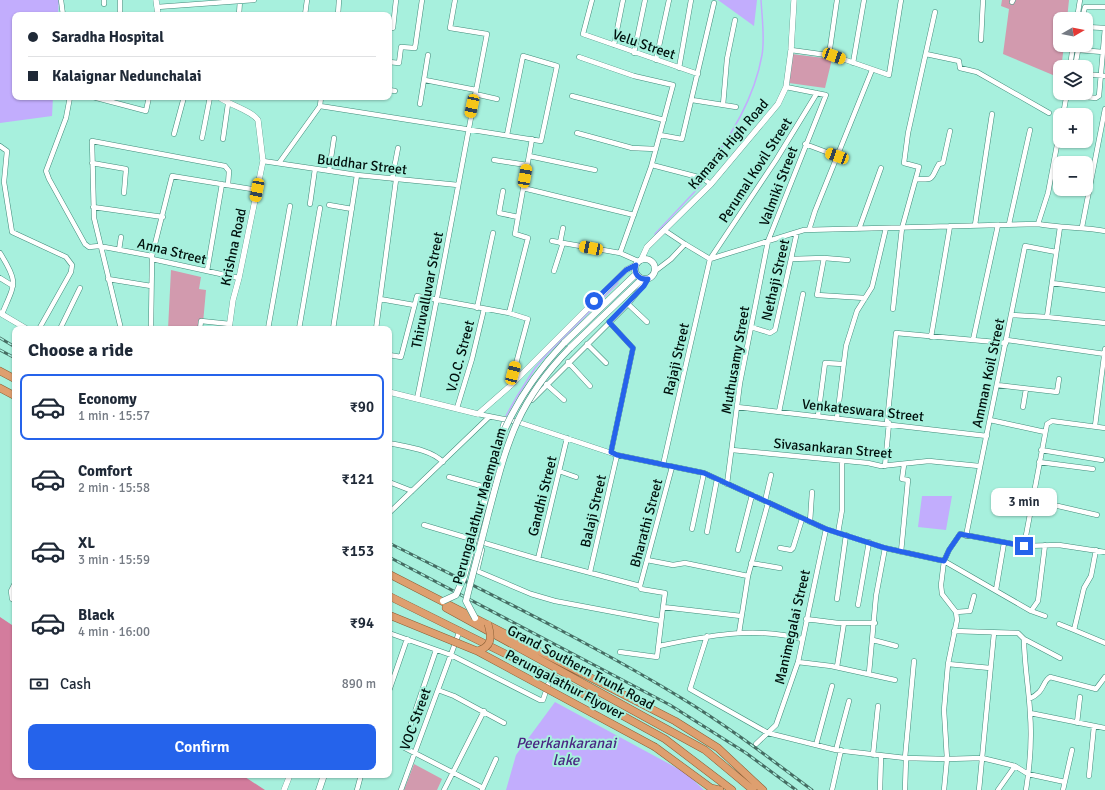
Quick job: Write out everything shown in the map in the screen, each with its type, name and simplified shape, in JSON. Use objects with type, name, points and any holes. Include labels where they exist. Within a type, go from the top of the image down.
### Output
[{"type":"highway","points":[[0,371],[12,377]]},
{"type":"highway","points":[[0,388],[12,394]]},
{"type":"highway","name":"Perungalathur Maempalam","points":[[392,576],[675,721],[718,748],[763,790]]},
{"type":"highway","name":"Grand Southern Trunk Road","points":[[392,581],[705,750],[753,790]]},
{"type":"highway","name":"Grand Southern Trunk Road","points":[[392,597],[551,676],[665,739],[732,790]]},
{"type":"highway","name":"Perungalathur Flyover","points":[[392,616],[477,651],[642,739],[663,752],[708,785],[720,790]]},
{"type":"highway","points":[[477,651],[485,649],[490,642],[491,636],[488,624]]},
{"type":"main road","points":[[651,261],[654,267],[654,272],[645,279],[636,274],[638,262],[651,261]]},
{"type":"main road","name":"Perungalathur Maempalam","points":[[443,601],[456,595],[464,577],[503,433],[512,413],[535,375],[564,343],[636,274]]},
{"type":"main road","name":"Perungalathur Maempalam","points":[[475,618],[466,601],[510,437],[526,404],[540,381],[570,348],[645,279]]},
{"type":"main road","points":[[319,790],[323,778]]},
{"type":"street","points":[[61,0],[63,12]]},
{"type":"street","points":[[120,0],[120,12]]},
{"type":"street","points":[[156,0],[158,12]]},
{"type":"street","points":[[240,0],[240,12]]},
{"type":"street","points":[[157,7],[254,0]]},
{"type":"street","points":[[306,12],[307,0]]},
{"type":"street","points":[[338,12],[339,0]]},
{"type":"street","points":[[392,22],[396,0]]},
{"type":"street","points":[[392,62],[399,63],[401,47],[415,48],[422,0]]},
{"type":"street","name":"Thiruvalluvar Street","points":[[417,399],[437,300],[467,129],[487,34],[450,28],[455,0]]},
{"type":"street","name":"Velu Street","points":[[592,0],[583,34],[698,74]]},
{"type":"street","points":[[614,45],[623,0]]},
{"type":"street","points":[[634,53],[645,0]]},
{"type":"street","points":[[656,60],[668,0]]},
{"type":"street","points":[[679,68],[691,0]]},
{"type":"street","name":"Kamaraj High Road","points":[[478,414],[510,386],[626,270],[638,262],[647,247],[712,184],[778,104],[786,87],[791,50],[794,0]]},
{"type":"street","points":[[829,55],[837,0]]},
{"type":"street","points":[[853,63],[864,0]]},
{"type":"street","points":[[791,50],[829,55],[889,75],[901,0]]},
{"type":"street","points":[[981,40],[983,0]]},
{"type":"street","points":[[1077,12],[1080,0]]},
{"type":"street","points":[[660,135],[682,139],[714,3]]},
{"type":"street","points":[[1084,12],[1085,7],[1105,7]]},
{"type":"street","points":[[893,309],[902,228],[919,167],[904,163],[908,133],[935,12]]},
{"type":"street","points":[[723,105],[727,59],[735,20]]},
{"type":"street","points":[[1093,27],[1105,28],[1103,76],[1099,98],[1093,98]]},
{"type":"street","points":[[1093,50],[1103,52]]},
{"type":"street","points":[[926,54],[959,61],[960,68],[977,72],[1049,113]]},
{"type":"street","points":[[420,104],[428,55]]},
{"type":"street","points":[[320,106],[506,136],[532,139],[541,141],[557,66],[523,56],[506,136]]},
{"type":"street","points":[[579,57],[634,76],[673,85],[652,164],[620,253]]},
{"type":"street","points":[[809,230],[815,211],[872,70]]},
{"type":"street","points":[[1093,75],[1103,76]]},
{"type":"street","points":[[425,80],[497,99]]},
{"type":"street","points":[[786,87],[817,93]]},
{"type":"street","name":"Valmiki Street","points":[[768,241],[805,144],[826,95],[817,93]]},
{"type":"street","name":"Perumal Kovil Street","points":[[710,259],[776,160],[817,93]]},
{"type":"street","points":[[572,96],[664,120]]},
{"type":"street","name":"Anna Street","points":[[69,100],[66,118],[48,163],[47,175],[85,244],[89,247],[99,246],[119,250],[239,278]]},
{"type":"street","points":[[112,100],[146,112],[148,100]]},
{"type":"street","points":[[174,134],[183,100]]},
{"type":"street","points":[[202,138],[209,100]]},
{"type":"street","name":"Krishna Road","points":[[223,100],[228,104],[253,115],[258,120],[263,161],[239,278],[233,300],[229,326]]},
{"type":"street","points":[[279,163],[320,106],[321,100]]},
{"type":"street","points":[[692,100],[736,107]]},
{"type":"street","points":[[223,139],[228,104]]},
{"type":"street","points":[[1082,226],[1105,109]]},
{"type":"street","points":[[975,225],[992,114]]},
{"type":"street","points":[[1009,224],[1019,187],[1030,130]]},
{"type":"street","points":[[916,179],[931,180],[933,178],[939,164],[943,163],[950,131]]},
{"type":"street","points":[[577,133],[632,148],[656,149]]},
{"type":"street","points":[[329,171],[334,138]]},
{"type":"street","points":[[509,313],[528,238],[515,234],[532,139]]},
{"type":"street","points":[[120,326],[99,246],[93,207],[92,141],[225,166],[229,171],[228,185]]},
{"type":"street","points":[[805,144],[837,156]]},
{"type":"street","points":[[0,146],[7,151],[4,182],[12,232],[60,253],[70,259],[72,265],[72,272],[42,326]]},
{"type":"street","points":[[376,326],[398,148]]},
{"type":"street","points":[[1038,224],[1048,193],[1056,148]]},
{"type":"street","points":[[529,156],[595,170]]},
{"type":"street","points":[[494,160],[527,165]]},
{"type":"street","name":"Buddhar Street","points":[[263,161],[357,175],[458,185]]},
{"type":"street","points":[[92,163],[126,169],[124,193]]},
{"type":"street","points":[[652,164],[699,178],[712,184]]},
{"type":"street","points":[[859,229],[881,168]]},
{"type":"street","points":[[310,204],[315,169]]},
{"type":"street","points":[[333,326],[357,175]]},
{"type":"street","points":[[151,326],[152,257],[172,176],[257,190]]},
{"type":"street","points":[[207,271],[222,184]]},
{"type":"street","points":[[523,188],[634,215]]},
{"type":"street","points":[[503,191],[499,213],[518,217]]},
{"type":"street","points":[[329,205],[352,209]]},
{"type":"street","points":[[269,326],[290,206]]},
{"type":"street","points":[[93,207],[163,217]]},
{"type":"street","points":[[300,326],[320,208]]},
{"type":"street","points":[[664,230],[710,259],[797,232],[809,230],[1038,224],[1060,227],[1082,226],[1105,231]]},
{"type":"street","points":[[973,340],[998,225]]},
{"type":"street","points":[[931,337],[950,226]]},
{"type":"street","points":[[1047,316],[1060,227]]},
{"type":"street","points":[[554,271],[562,243],[564,228]]},
{"type":"street","points":[[837,418],[846,346],[858,311],[872,287],[886,228]]},
{"type":"street","name":"Nethaji Street","points":[[751,327],[770,333],[775,330],[797,232]]},
{"type":"street","points":[[477,308],[493,233]]},
{"type":"street","points":[[119,250],[121,237]]},
{"type":"street","points":[[552,241],[620,253],[638,262]]},
{"type":"street","name":"Muthusamy Street","points":[[727,484],[740,383],[768,241]]},
{"type":"street","points":[[654,272],[667,263],[685,244]]},
{"type":"street","name":"Amman Koil Street","points":[[966,536],[979,466],[987,436],[1025,246],[1056,252]]},
{"type":"street","points":[[0,254],[13,276],[13,286],[1,313],[22,326]]},
{"type":"street","points":[[824,258],[817,295],[865,298]]},
{"type":"street","points":[[791,259],[824,258],[848,260]]},
{"type":"street","name":"Rajaji Street","points":[[663,465],[710,259]]},
{"type":"street","points":[[0,278],[13,286]]},
{"type":"street","points":[[108,279],[151,286]]},
{"type":"street","points":[[645,279],[628,304],[586,344],[528,404],[511,437],[499,478],[477,571],[532,594],[555,601],[661,621]]},
{"type":"street","points":[[1052,283],[1105,290]]},
{"type":"street","points":[[61,326],[80,288]]},
{"type":"street","points":[[779,412],[803,294]]},
{"type":"street","points":[[392,355],[402,357],[417,296],[509,313],[528,319],[510,386]]},
{"type":"street","points":[[380,299],[414,305]]},
{"type":"street","points":[[628,304],[647,322]]},
{"type":"street","name":"V.O.C. Street","points":[[456,408],[472,358],[484,309]]},
{"type":"street","points":[[1012,315],[1047,316],[1105,323]]},
{"type":"street","points":[[200,326],[201,321],[224,326]]},
{"type":"street","points":[[609,322],[633,348],[611,452]]},
{"type":"street","points":[[885,466],[896,332],[931,337],[1006,341],[1105,352],[1095,426]]},
{"type":"street","points":[[586,344],[606,363]]},
{"type":"street","points":[[568,362],[590,386]]},
{"type":"street","points":[[818,416],[825,363],[843,364]]},
{"type":"street","points":[[997,385],[1026,390],[1057,392],[1059,379]]},
{"type":"street","points":[[546,384],[564,400]]},
{"type":"street","points":[[1023,407],[1026,390]]},
{"type":"street","points":[[392,393],[489,417],[518,422],[617,455],[704,473],[826,529],[885,548],[944,561],[1031,611],[1045,616]]},
{"type":"street","name":"Venkateswara Street","points":[[737,407],[888,423],[987,436]]},
{"type":"street","points":[[392,508],[443,462],[489,417]]},
{"type":"street","points":[[462,566],[505,419]]},
{"type":"street","points":[[990,420],[1045,432]]},
{"type":"street","points":[[1024,546],[1047,424],[1052,421],[1105,428]]},
{"type":"street","name":"Gandhi Street","points":[[538,559],[567,438]]},
{"type":"street","points":[[392,444],[428,453],[438,457],[443,462]]},
{"type":"street","name":"Sivasankaran Street","points":[[732,450],[885,466],[929,461],[979,466]]},
{"type":"street","points":[[1041,450],[1102,460]]},
{"type":"street","name":"Balaji Street","points":[[590,572],[617,455]]},
{"type":"street","points":[[838,533],[842,504],[842,461]]},
{"type":"street","points":[[1039,462],[1093,469]]},
{"type":"street","points":[[901,552],[908,480],[902,479],[904,465]]},
{"type":"street","name":"Bharathi Street","points":[[640,586],[672,467]]},
{"type":"street","points":[[559,471],[576,476]]},
{"type":"street","points":[[692,529],[704,473]]},
{"type":"street","points":[[739,633],[748,576],[771,475]]},
{"type":"street","points":[[449,477],[485,487]]},
{"type":"street","points":[[707,532],[717,479]]},
{"type":"street","points":[[392,483],[412,491]]},
{"type":"street","points":[[810,522],[812,492]]},
{"type":"street","points":[[738,550],[752,495]]},
{"type":"street","points":[[1032,500],[1097,515]]},
{"type":"street","points":[[780,548],[791,550],[793,548],[802,519]]},
{"type":"street","points":[[424,525],[538,559],[664,593],[659,646],[656,657],[620,652]]},
{"type":"street","name":"Manimegalai Street","points":[[756,744],[776,725],[798,662],[826,529]]},
{"type":"street","points":[[944,790],[947,760],[944,710],[948,664],[957,620],[956,612],[942,594],[941,585],[944,561],[949,550],[960,534],[1024,546],[1045,545],[1105,552]]},
{"type":"street","points":[[837,599],[846,535]]},
{"type":"street","points":[[858,605],[869,542]]},
{"type":"street","points":[[996,590],[1004,543]]},
{"type":"street","points":[[1031,611],[1038,601],[1045,545]]},
{"type":"street","points":[[869,674],[875,623],[876,596],[885,548]]},
{"type":"street","points":[[1074,630],[1084,588],[1091,576],[1096,550]]},
{"type":"street","points":[[647,560],[673,565],[685,563],[748,576]]},
{"type":"street","points":[[751,563],[780,568]]},
{"type":"street","points":[[12,589],[12,599]]},
{"type":"street","points":[[956,612],[970,611],[974,596]]},
{"type":"street","points":[[663,608],[742,616]]},
{"type":"street","points":[[806,619],[844,623],[875,623]]},
{"type":"street","points":[[838,667],[844,623]]},
{"type":"street","points":[[1059,624],[1105,643]]},
{"type":"street","name":"VOC Street","points":[[401,790],[460,630]]},
{"type":"street","points":[[954,631],[1018,633],[1024,639],[1060,658]]},
{"type":"street","points":[[659,646],[706,636],[739,633],[781,633],[802,639]]},
{"type":"street","points":[[979,790],[994,633]]},
{"type":"street","points":[[392,634],[451,655],[540,700],[543,700],[551,676]]},
{"type":"street","points":[[706,636],[690,690],[768,733],[839,750],[881,756],[947,760],[982,758],[1015,766],[1028,774],[1065,782]]},
{"type":"street","points":[[392,682],[407,639]]},
{"type":"street","points":[[1024,639],[1025,670],[1030,714],[1026,790]]},
{"type":"street","points":[[873,640],[896,646]]},
{"type":"street","points":[[436,650],[403,744],[404,748],[482,789],[496,759]]},
{"type":"street","points":[[905,790],[906,758],[914,661]]},
{"type":"street","points":[[798,662],[838,667],[895,680]]},
{"type":"street","points":[[948,664],[990,668]]},
{"type":"street","points":[[1029,699],[1038,694],[1047,678],[1050,677],[1096,689],[1105,677]]},
{"type":"street","points":[[816,745],[832,686]]},
{"type":"street","points":[[438,690],[454,696],[504,723]]},
{"type":"street","points":[[1077,722],[1080,697]]},
{"type":"street","points":[[832,790],[849,701]]},
{"type":"street","points":[[873,755],[878,706]]},
{"type":"street","points":[[444,790],[484,711]]},
{"type":"street","points":[[1030,714],[1105,728]]},
{"type":"street","points":[[1089,776],[1094,726]]},
{"type":"street","points":[[1063,790],[1072,750]]},
{"type":"street","points":[[880,790],[881,756]]},
{"type":"street","points":[[998,790],[1015,766]]},
{"type":"street","points":[[284,790],[289,778]]},
{"type":"street","points":[[357,790],[360,778]]},
{"type":"shaded area","points":[[1002,0],[1069,0],[1068,12],[1053,12],[1053,52],[1063,52],[1062,60],[1053,60],[1053,75],[1003,54],[1009,9],[1001,6]]},
{"type":"shaded area","points":[[792,54],[832,59],[825,88],[789,83]]},
{"type":"shaded area","points":[[171,270],[201,277],[199,289],[206,290],[203,323],[200,326],[168,326]]},
{"type":"shaded area","points":[[0,617],[12,625],[12,778],[247,778],[265,790],[0,790]]},
{"type":"shaded area","points":[[414,764],[442,779],[437,790],[404,790]]},
{"type":"water","points":[[0,0],[59,0],[58,12],[12,12],[12,100],[53,100],[52,116],[0,123]]},
{"type":"water","points":[[718,0],[757,0],[754,26]]},
{"type":"water","points":[[922,496],[952,496],[946,530],[918,527]]},
{"type":"water","name":"Peerkankaranai lake","points":[[555,702],[686,773],[704,790],[506,790],[516,755]]},
{"type":"waterway","points":[[656,235],[655,234],[701,185],[697,180],[728,137],[746,106],[758,72],[763,48],[761,0]]},
{"type":"waterway","points":[[506,416],[535,368],[618,283]]},
{"type":"railway","points":[[0,338],[12,345]]},
{"type":"railway","points":[[0,350],[12,356]]},
{"type":"railway","points":[[392,545],[535,617],[643,675],[713,718],[812,790]]},
{"type":"railway","points":[[392,559],[670,705],[746,753],[796,790]]},
{"type":"route","points":[[594,301],[626,270],[636,265],[636,274],[640,278],[648,279],[644,286],[628,304],[609,322],[633,348],[611,452],[617,455],[704,473],[826,529],[885,548],[944,561],[949,550],[960,534],[1024,546]]}]
